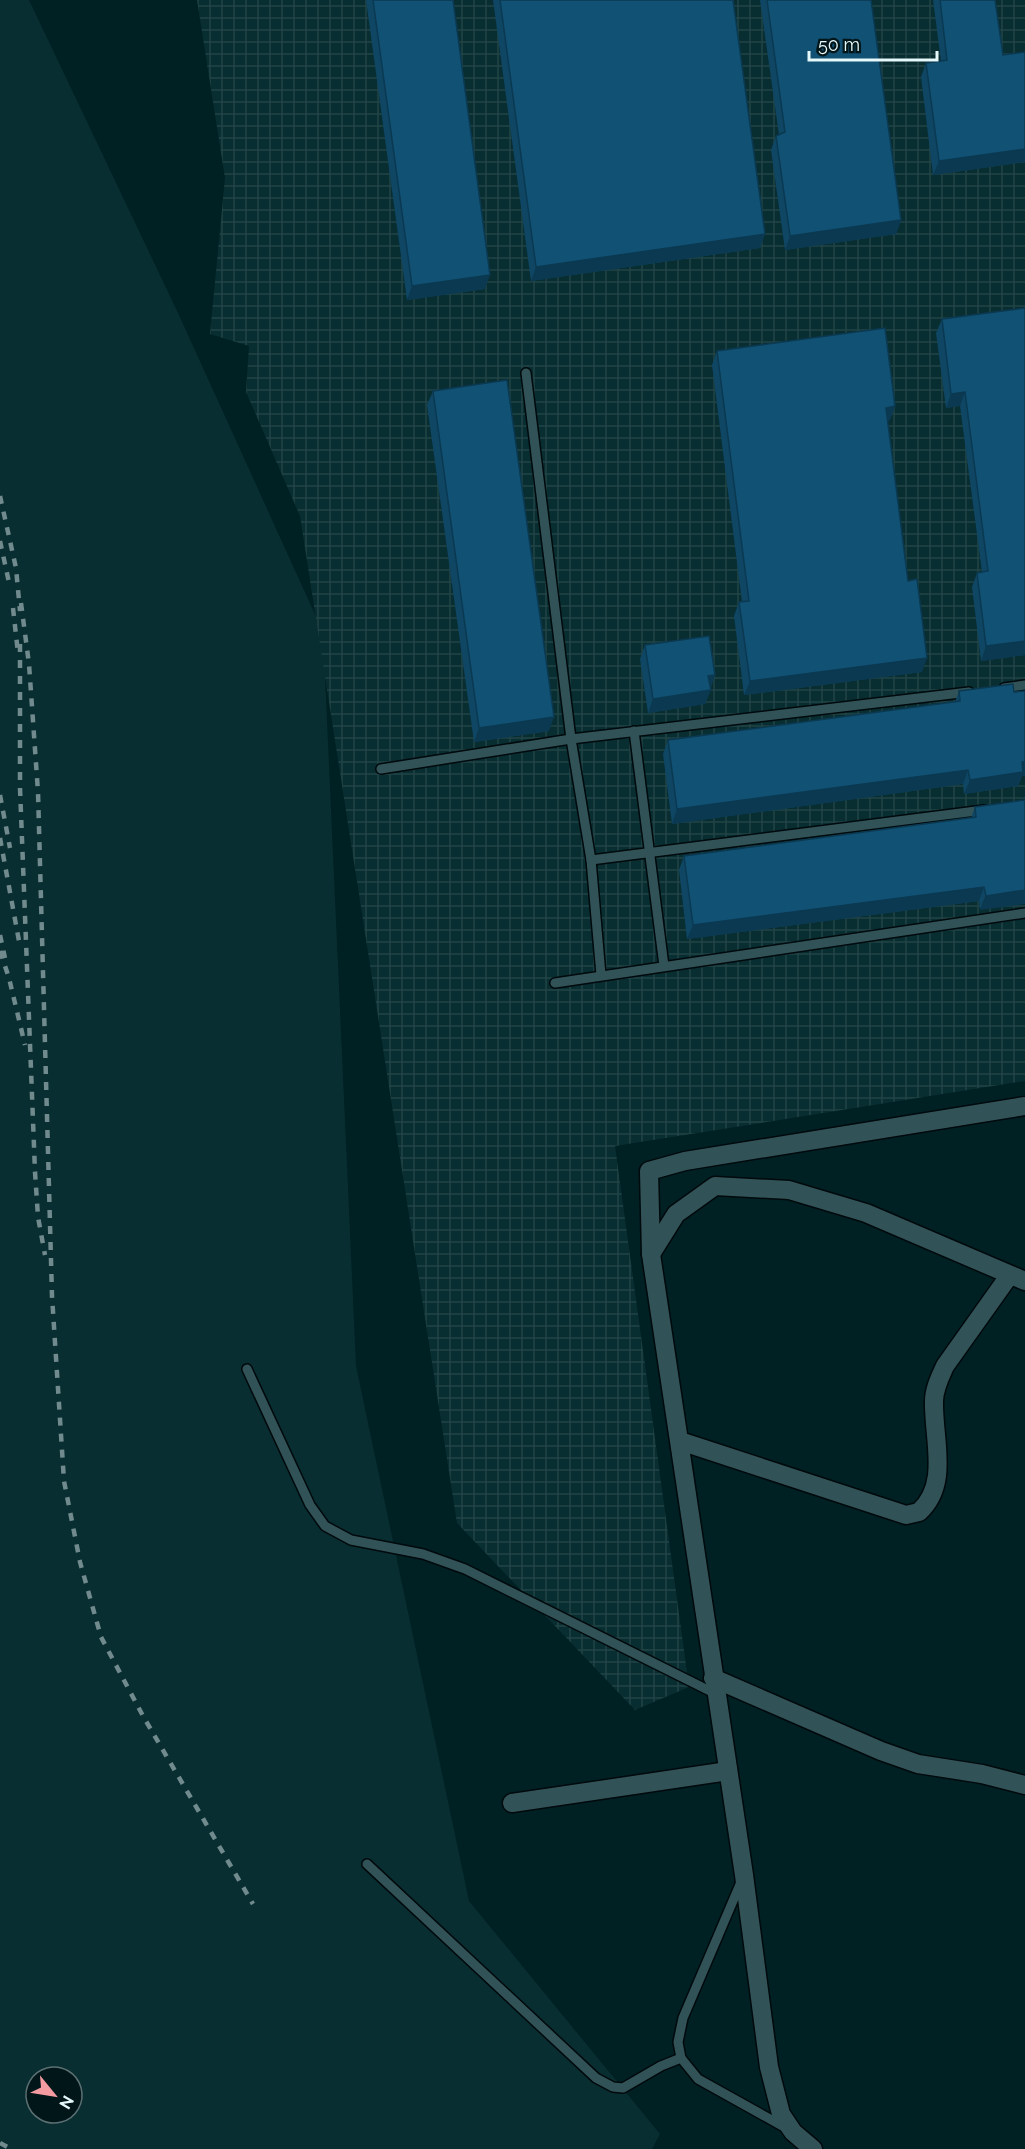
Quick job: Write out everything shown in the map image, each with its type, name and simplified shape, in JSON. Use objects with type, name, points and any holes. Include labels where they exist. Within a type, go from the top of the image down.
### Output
[{"type":"street","points":[[813,2149],[793,2133],[781,2114],[769,2067],[744,1875],[651,1254],[649,1171],[685,1161],[1025,1106]]},
{"type":"street","points":[[651,1254],[676,1214],[716,1186],[789,1190],[876,1217],[928,1237],[1017,1278],[945,1366],[937,1382],[934,1399],[938,1476],[935,1492],[919,1512],[906,1515],[680,1441]]},
{"type":"street","points":[[715,1686],[918,1764],[982,1774],[1025,1785]]},
{"type":"street","points":[[512,1803],[728,1771]]},
{"type":"lane","points":[[526,373],[571,739],[591,860],[601,975]]},
{"type":"lane","points":[[989,689],[1025,685]]},
{"type":"lane","points":[[381,769],[571,739],[978,691]]},
{"type":"lane","points":[[634,731],[664,966]]},
{"type":"lane","points":[[591,860],[990,809]]},
{"type":"lane","points":[[555,983],[1025,913]]},
{"type":"lane","points":[[247,1369],[310,1505],[324,1526],[351,1540],[423,1554],[465,1569],[715,1686]]},
{"type":"lane","points":[[368,1864],[596,2078],[613,2087],[623,2088],[661,2066],[681,2058]]},
{"type":"lane","points":[[744,1875],[683,2018],[678,2042],[681,2058],[698,2079],[793,2133]]},
{"type":"shaded area","points":[[0,0],[29,0],[178,313],[323,632],[356,1366],[469,1901],[660,2134],[652,2149],[0,2149]]},
{"type":"shaded area","points":[[197,0],[1025,0],[1025,1081],[615,1146],[689,1687],[635,1710],[457,1523],[300,516],[246,392],[249,346],[210,334],[225,178]]},
{"type":"building","points":[[373,0],[453,0],[490,275],[412,286]]},
{"type":"building","points":[[500,0],[733,0],[765,234],[536,267]]},
{"type":"building","points":[[767,0],[871,0],[901,220],[790,236],[776,136],[785,132]]},
{"type":"building","points":[[940,0],[995,0],[1003,55],[1025,52],[1025,149],[939,161],[926,63],[947,60]]},
{"type":"building","points":[[1025,308],[1025,641],[986,646],[977,573],[988,571],[965,392],[951,394],[942,319]]},
{"type":"building","points":[[885,328],[895,406],[886,408],[908,581],[917,579],[927,658],[750,681],[739,602],[749,601],[717,351]]},
{"type":"building","points":[[507,380],[554,717],[479,728],[433,391]]},
{"type":"building","points":[[709,636],[715,675],[708,676],[711,690],[653,699],[645,645]]},
{"type":"building","points":[[1013,684],[1014,692],[1025,691],[1023,772],[970,780],[968,770],[677,809],[668,740],[960,701],[959,691]]},
{"type":"building","points":[[1025,800],[1025,890],[986,896],[984,887],[693,925],[684,856],[976,817],[975,807]]},
{"type":"railway","points":[[0,496],[16,568],[20,611]]},
{"type":"railway","points":[[0,541],[10,587]]},
{"type":"railway","points":[[21,603],[29,664],[38,792],[52,1296],[64,1481],[80,1562],[101,1637],[143,1716],[253,1904]]},
{"type":"railway","points":[[13,608],[18,653]]},
{"type":"railway","points":[[20,644],[20,788],[35,1172],[38,1217],[45,1255]]},
{"type":"railway","points":[[0,795],[10,848]]},
{"type":"railway","points":[[0,838],[19,941]]},
{"type":"railway","points":[[0,935],[5,958]]},
{"type":"railway","points":[[0,951],[25,1045]]},
{"type":"railway","points":[[0,2143],[11,2149]]}]
